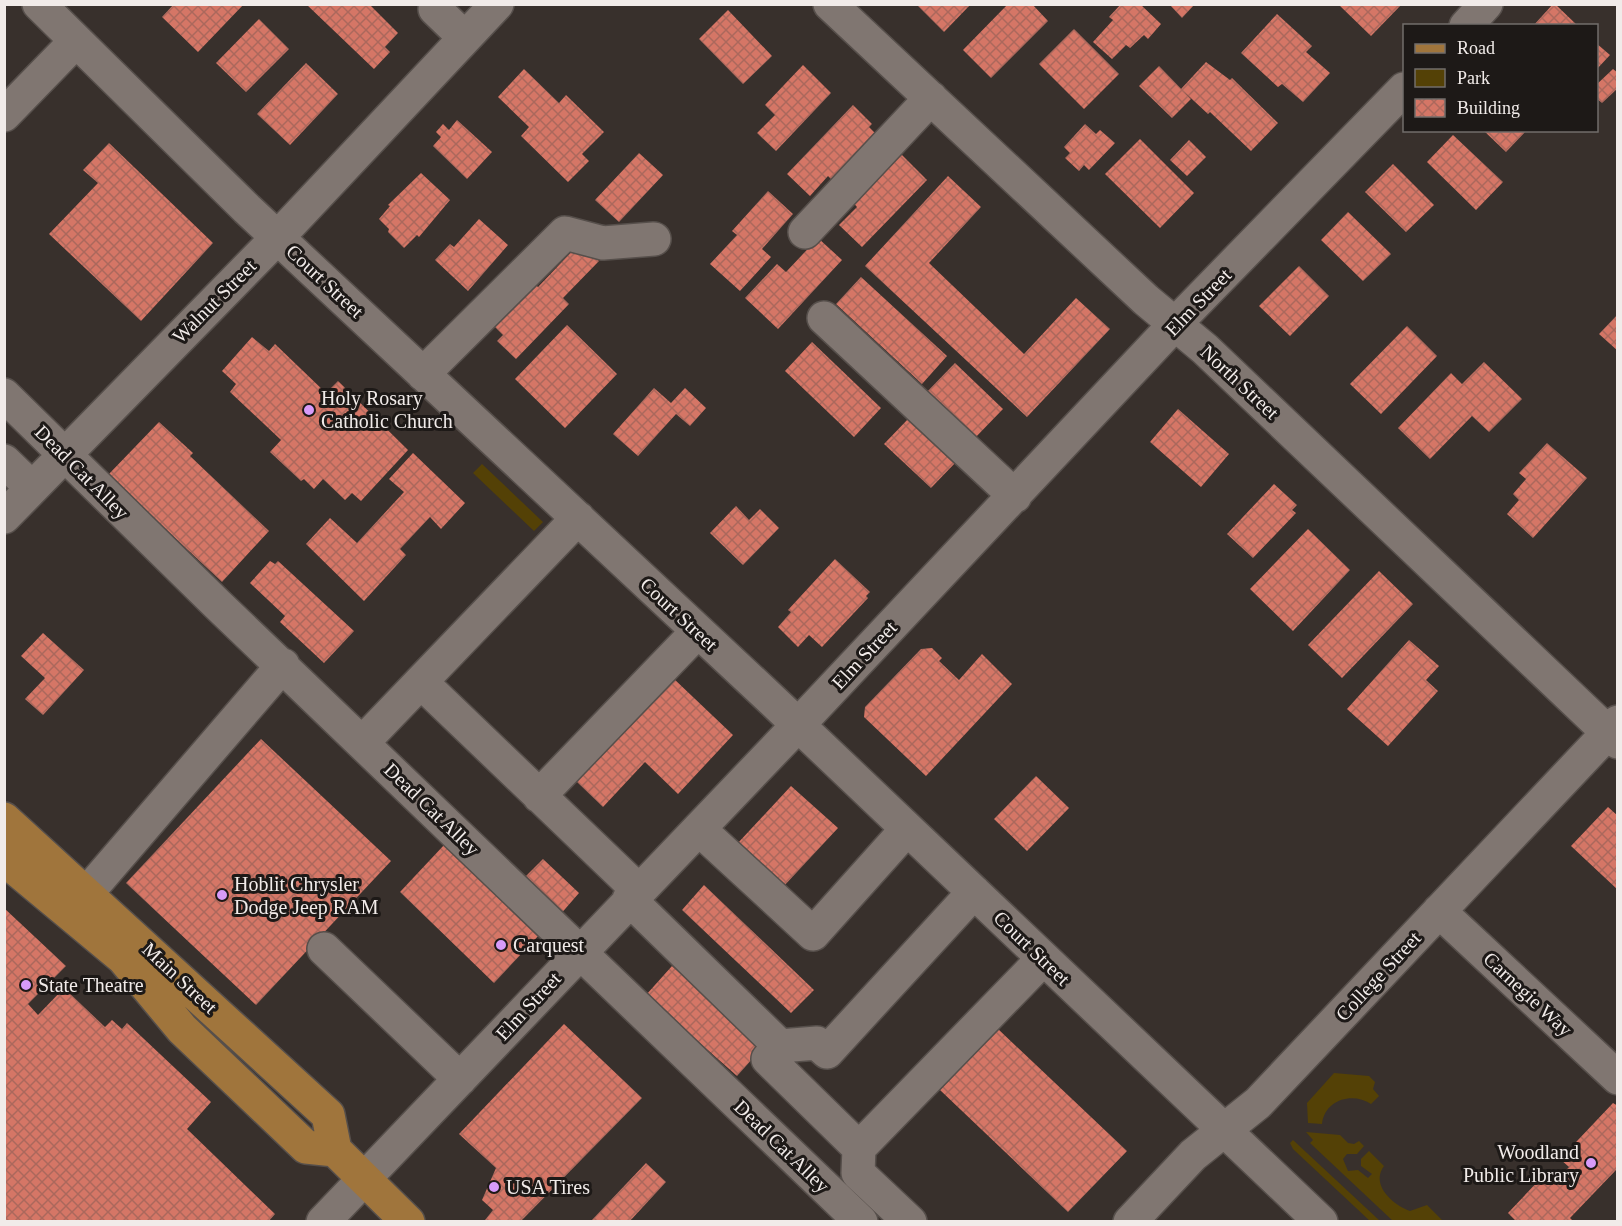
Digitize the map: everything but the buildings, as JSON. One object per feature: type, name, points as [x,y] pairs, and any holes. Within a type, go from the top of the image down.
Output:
[{"type":"main road","name":"Main Street","points":[[4,819],[87,892],[328,1115],[334,1150],[306,1147],[182,1029],[123,958],[4,859]]},
{"type":"main road","points":[[334,1150],[408,1221]]},
{"type":"street","name":"Court Street","points":[[39,4],[75,42],[278,237],[798,725],[1224,1130],[1306,1216]]},
{"type":"street","name":"Walnut Street","points":[[4,518],[278,237],[497,4]]},
{"type":"street","points":[[1468,24],[1486,4]]},
{"type":"street","name":"North Street","points":[[838,7],[931,98],[1175,324],[1205,349],[1614,732]]},
{"type":"street","points":[[435,9],[465,38]]},
{"type":"street","points":[[4,115],[75,42]]},
{"type":"street","name":"Elm Street","points":[[323,1221],[579,951],[798,725],[1175,324],[1403,90]]},
{"type":"street","points":[[805,232],[931,98]]},
{"type":"street","points":[[423,374],[565,232],[603,243],[654,239]]},
{"type":"street","points":[[824,318],[1014,496]]},
{"type":"street","name":"Dead Cat Alley","points":[[4,395],[861,1221]]},
{"type":"street","points":[[4,461],[32,488]]},
{"type":"street","points":[[363,742],[578,518]]},
{"type":"street","points":[[539,796],[698,631]]},
{"type":"street","points":[[87,892],[283,665]]},
{"type":"street","points":[[422,682],[539,796],[633,895],[859,1148]]},
{"type":"street","name":"College Street","points":[[1130,1221],[1193,1155],[1258,1103],[1439,911],[1614,732]]},
{"type":"street","points":[[699,829],[813,934],[907,829]]},
{"type":"street","points":[[774,1052],[817,1042],[827,1052],[974,892]]},
{"type":"street","name":"Carnegie Way","points":[[1439,911],[1617,1078]]},
{"type":"street","points":[[324,949],[460,1079]]},
{"type":"street","points":[[910,1221],[858,1173],[859,1148],[1043,959]]},
{"type":"green space","points":[[482,464],[543,522],[534,531],[473,473]]},
{"type":"green space","points":[[1334,1073],[1369,1076],[1375,1082],[1373,1089],[1379,1096],[1371,1104],[1364,1100],[1348,1098],[1341,1100],[1328,1109],[1322,1124],[1308,1123],[1307,1103]]},
{"type":"green space","points":[[1306,1132],[1340,1135],[1348,1143],[1354,1144],[1359,1141],[1364,1146],[1357,1154],[1347,1154],[1343,1159],[1348,1171],[1358,1170],[1368,1178],[1372,1174],[1361,1166],[1361,1159],[1369,1151],[1384,1166],[1380,1173],[1380,1180],[1385,1193],[1391,1199],[1410,1211],[1427,1205],[1442,1220],[1393,1221],[1310,1143],[1313,1140]]},
{"type":"green space","points":[[1293,1140],[1380,1221],[1370,1221],[1293,1149],[1290,1143]]},
{"type":"place","name":"Holy Rosary Catholic Church","points":[[309,410]]},
{"type":"place","name":"Hoblit Chrysler Dodge Jeep RAM","points":[[222,895]]},
{"type":"place","name":"Carquest","points":[[501,945]]},
{"type":"place","name":"State Theatre","points":[[26,985]]},
{"type":"place","name":"Woodland Public Library","points":[[1591,1163]]},
{"type":"place","name":"USA Tires","points":[[494,1187]]}]
